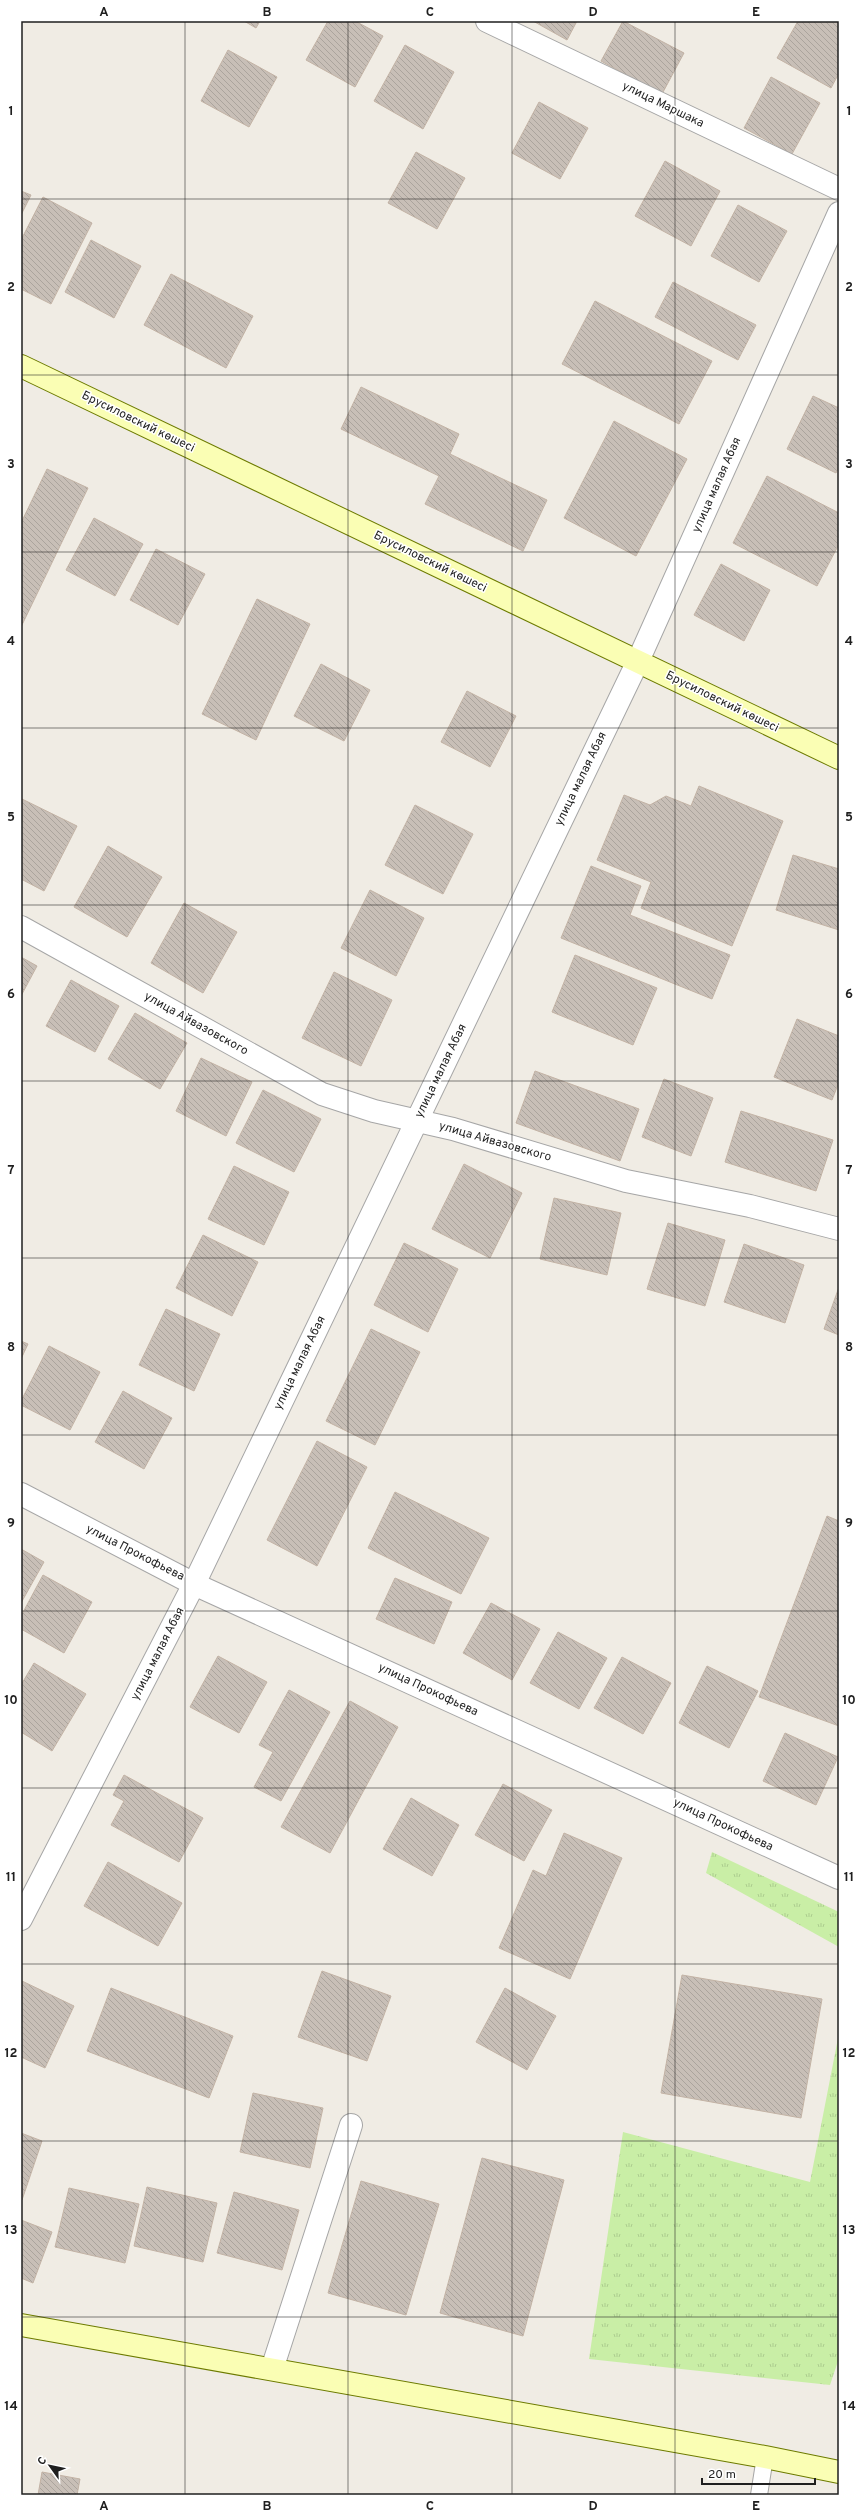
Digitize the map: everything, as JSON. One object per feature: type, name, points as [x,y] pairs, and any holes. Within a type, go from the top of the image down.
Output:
[{"type":"street","name":"улица Маршака","points":[[487,21],[839,189]]},
{"type":"street","name":"улица малая Абая","points":[[21,1919],[194,1584],[638,661],[839,213]]},
{"type":"street","name":"Брусиловский көшесі","points":[[21,366],[839,758]]},
{"type":"street","name":"улица Айвазовского","points":[[21,927],[322,1094],[374,1111],[417,1121],[626,1181],[750,1206],[839,1229]]},
{"type":"street","name":"улица Прокофьева","points":[[21,1494],[194,1584],[839,1878]]},
{"type":"street","points":[[272,2369],[351,2125]]},
{"type":"street","points":[[21,2325],[765,2456],[839,2472]]},
{"type":"lane","points":[[759,2495],[765,2456]]},
{"type":"green space","points":[[712,1852],[839,1912],[839,1947],[706,1873]]},
{"type":"green space","points":[[839,2033],[839,2358],[830,2385],[589,2359],[623,2132],[810,2182]]},
{"type":"building","points":[[244,21],[260,21],[256,28]]},
{"type":"building","points":[[328,21],[355,21],[383,36],[355,87],[306,60]]},
{"type":"building","points":[[533,21],[577,21],[567,40]]},
{"type":"building","points":[[623,21],[684,53],[662,94],[601,61]]},
{"type":"building","points":[[798,21],[839,22],[839,73],[831,88],[777,58]]},
{"type":"building","points":[[405,45],[454,72],[423,129],[374,101]]},
{"type":"building","points":[[228,50],[277,77],[249,127],[201,101]]},
{"type":"building","points":[[771,77],[820,103],[792,154],[744,128]]},
{"type":"building","points":[[539,102],[588,128],[560,179],[512,153]]},
{"type":"building","points":[[416,152],[465,178],[437,229],[388,203]]},
{"type":"building","points":[[665,161],[720,191],[691,246],[635,216]]},
{"type":"building","points":[[21,191],[31,195],[21,215]]},
{"type":"building","points":[[43,197],[92,223],[51,304],[21,289],[21,240]]},
{"type":"building","points":[[738,205],[787,231],[759,282],[711,256]]},
{"type":"building","points":[[91,240],[141,266],[114,318],[65,292]]},
{"type":"building","points":[[171,274],[253,316],[226,368],[144,325]]},
{"type":"building","points":[[673,282],[756,325],[738,360],[655,317]]},
{"type":"building","points":[[595,301],[712,361],[679,424],[562,364]]},
{"type":"building","points":[[361,387],[459,434],[450,454],[547,500],[523,551],[425,504],[439,476],[341,429]]},
{"type":"building","points":[[813,396],[839,408],[839,466],[836,473],[787,449]]},
{"type":"building","points":[[614,421],[687,459],[636,556],[564,518]]},
{"type":"building","points":[[47,469],[88,488],[21,627],[21,523]]},
{"type":"building","points":[[767,476],[839,513],[839,544],[817,586],[733,543]]},
{"type":"building","points":[[94,518],[143,544],[115,596],[66,570]]},
{"type":"building","points":[[156,549],[205,574],[178,625],[130,600]]},
{"type":"building","points":[[721,564],[770,590],[744,641],[694,615]]},
{"type":"building","points":[[257,599],[310,624],[256,740],[202,714]]},
{"type":"building","points":[[321,664],[370,690],[344,741],[294,716]]},
{"type":"building","points":[[467,691],[516,716],[490,767],[441,742]]},
{"type":"building","points":[[699,786],[783,821],[732,946],[641,908],[651,882],[597,860],[624,795],[650,805],[666,796],[691,806]]},
{"type":"building","points":[[22,799],[77,826],[44,891],[21,879]]},
{"type":"building","points":[[415,805],[473,834],[443,894],[385,865]]},
{"type":"building","points":[[108,846],[162,877],[127,937],[74,907]]},
{"type":"building","points":[[793,855],[839,869],[839,930],[776,910]]},
{"type":"building","points":[[591,866],[641,886],[630,915],[730,955],[712,999],[561,938]]},
{"type":"building","points":[[370,890],[424,918],[396,976],[341,948]]},
{"type":"building","points":[[184,903],[237,932],[203,993],[151,963]]},
{"type":"building","points":[[575,955],[657,988],[633,1045],[552,1012]]},
{"type":"building","points":[[21,957],[37,966],[21,996]]},
{"type":"building","points":[[334,972],[392,1000],[361,1066],[302,1038]]},
{"type":"building","points":[[71,980],[119,1006],[95,1052],[46,1026]]},
{"type":"building","points":[[135,1013],[187,1043],[160,1089],[108,1059]]},
{"type":"building","points":[[797,1019],[839,1036],[839,1082],[832,1100],[774,1077]]},
{"type":"building","points":[[201,1058],[252,1082],[226,1136],[176,1111]]},
{"type":"building","points":[[535,1071],[639,1109],[620,1161],[516,1123]]},
{"type":"building","points":[[664,1079],[713,1098],[691,1156],[642,1137]]},
{"type":"building","points":[[263,1090],[321,1119],[294,1172],[236,1143]]},
{"type":"building","points":[[741,1111],[833,1140],[816,1191],[725,1162]]},
{"type":"building","points":[[464,1164],[522,1193],[490,1258],[432,1229]]},
{"type":"building","points":[[234,1166],[289,1192],[264,1245],[208,1219]]},
{"type":"building","points":[[554,1198],[621,1213],[607,1275],[540,1259]]},
{"type":"building","points":[[668,1223],[725,1240],[705,1306],[647,1289]]},
{"type":"building","points":[[203,1235],[258,1262],[232,1316],[176,1288]]},
{"type":"building","points":[[404,1243],[458,1269],[428,1332],[374,1305]]},
{"type":"building","points":[[744,1244],[804,1265],[785,1323],[724,1302]]},
{"type":"building","points":[[839,1287],[839,1335],[824,1329]]},
{"type":"building","points":[[166,1309],[220,1334],[194,1391],[139,1365]]},
{"type":"building","points":[[371,1329],[420,1352],[375,1445],[326,1421]]},
{"type":"building","points":[[21,1341],[28,1344],[21,1359]]},
{"type":"building","points":[[49,1346],[100,1372],[70,1430],[21,1405],[21,1401]]},
{"type":"building","points":[[123,1391],[172,1418],[144,1469],[95,1442]]},
{"type":"building","points":[[317,1441],[367,1467],[317,1566],[267,1540]]},
{"type":"building","points":[[395,1492],[489,1538],[461,1594],[368,1548]]},
{"type":"building","points":[[827,1516],[839,1521],[839,1726],[759,1697]]},
{"type":"building","points":[[21,1549],[44,1562],[21,1603]]},
{"type":"building","points":[[43,1575],[92,1602],[64,1653],[21,1629],[21,1616]]},
{"type":"building","points":[[395,1578],[452,1602],[434,1644],[376,1619]]},
{"type":"building","points":[[491,1603],[540,1629],[512,1680],[463,1653]]},
{"type":"building","points":[[558,1632],[607,1658],[579,1709],[530,1683]]},
{"type":"building","points":[[218,1656],[267,1682],[239,1733],[190,1707]]},
{"type":"building","points":[[622,1657],[671,1683],[643,1734],[594,1708]]},
{"type":"building","points":[[34,1663],[86,1694],[52,1751],[21,1732],[21,1685]]},
{"type":"building","points":[[707,1666],[758,1691],[729,1748],[679,1723]]},
{"type":"building","points":[[289,1690],[330,1712],[281,1801],[254,1787],[273,1752],[259,1745]]},
{"type":"building","points":[[350,1701],[398,1727],[330,1853],[281,1827]]},
{"type":"building","points":[[785,1733],[838,1757],[816,1805],[763,1781]]},
{"type":"building","points":[[124,1775],[203,1818],[179,1862],[111,1825],[124,1801],[113,1795]]},
{"type":"building","points":[[503,1784],[552,1810],[524,1861],[475,1835]]},
{"type":"building","points":[[411,1798],[459,1825],[432,1876],[383,1849]]},
{"type":"building","points":[[564,1833],[622,1858],[570,1979],[499,1948],[533,1870],[546,1876]]},
{"type":"building","points":[[108,1862],[182,1903],[158,1946],[84,1906]]},
{"type":"building","points":[[322,1971],[391,1996],[367,2061],[298,2037]]},
{"type":"building","points":[[682,1975],[822,1999],[801,2118],[661,2093]]},
{"type":"building","points":[[22,1981],[74,2006],[45,2068],[21,2057]]},
{"type":"building","points":[[111,1988],[233,2036],[209,2098],[87,2051]]},
{"type":"building","points":[[505,1988],[556,2016],[527,2070],[476,2042]]},
{"type":"building","points":[[253,2093],[323,2108],[310,2168],[240,2152]]},
{"type":"building","points":[[21,2133],[42,2141],[22,2200],[21,2200]]},
{"type":"building","points":[[482,2158],[564,2180],[523,2336],[440,2313]]},
{"type":"building","points":[[361,2181],[439,2204],[406,2315],[328,2293]]},
{"type":"building","points":[[147,2187],[217,2203],[203,2262],[134,2246]]},
{"type":"building","points":[[69,2188],[139,2204],[125,2263],[55,2247]]},
{"type":"building","points":[[234,2192],[299,2210],[282,2270],[217,2253]]},
{"type":"building","points":[[21,2220],[52,2232],[33,2283],[21,2278]]},
{"type":"building","points":[[42,2472],[80,2479],[77,2495],[38,2495]]}]
